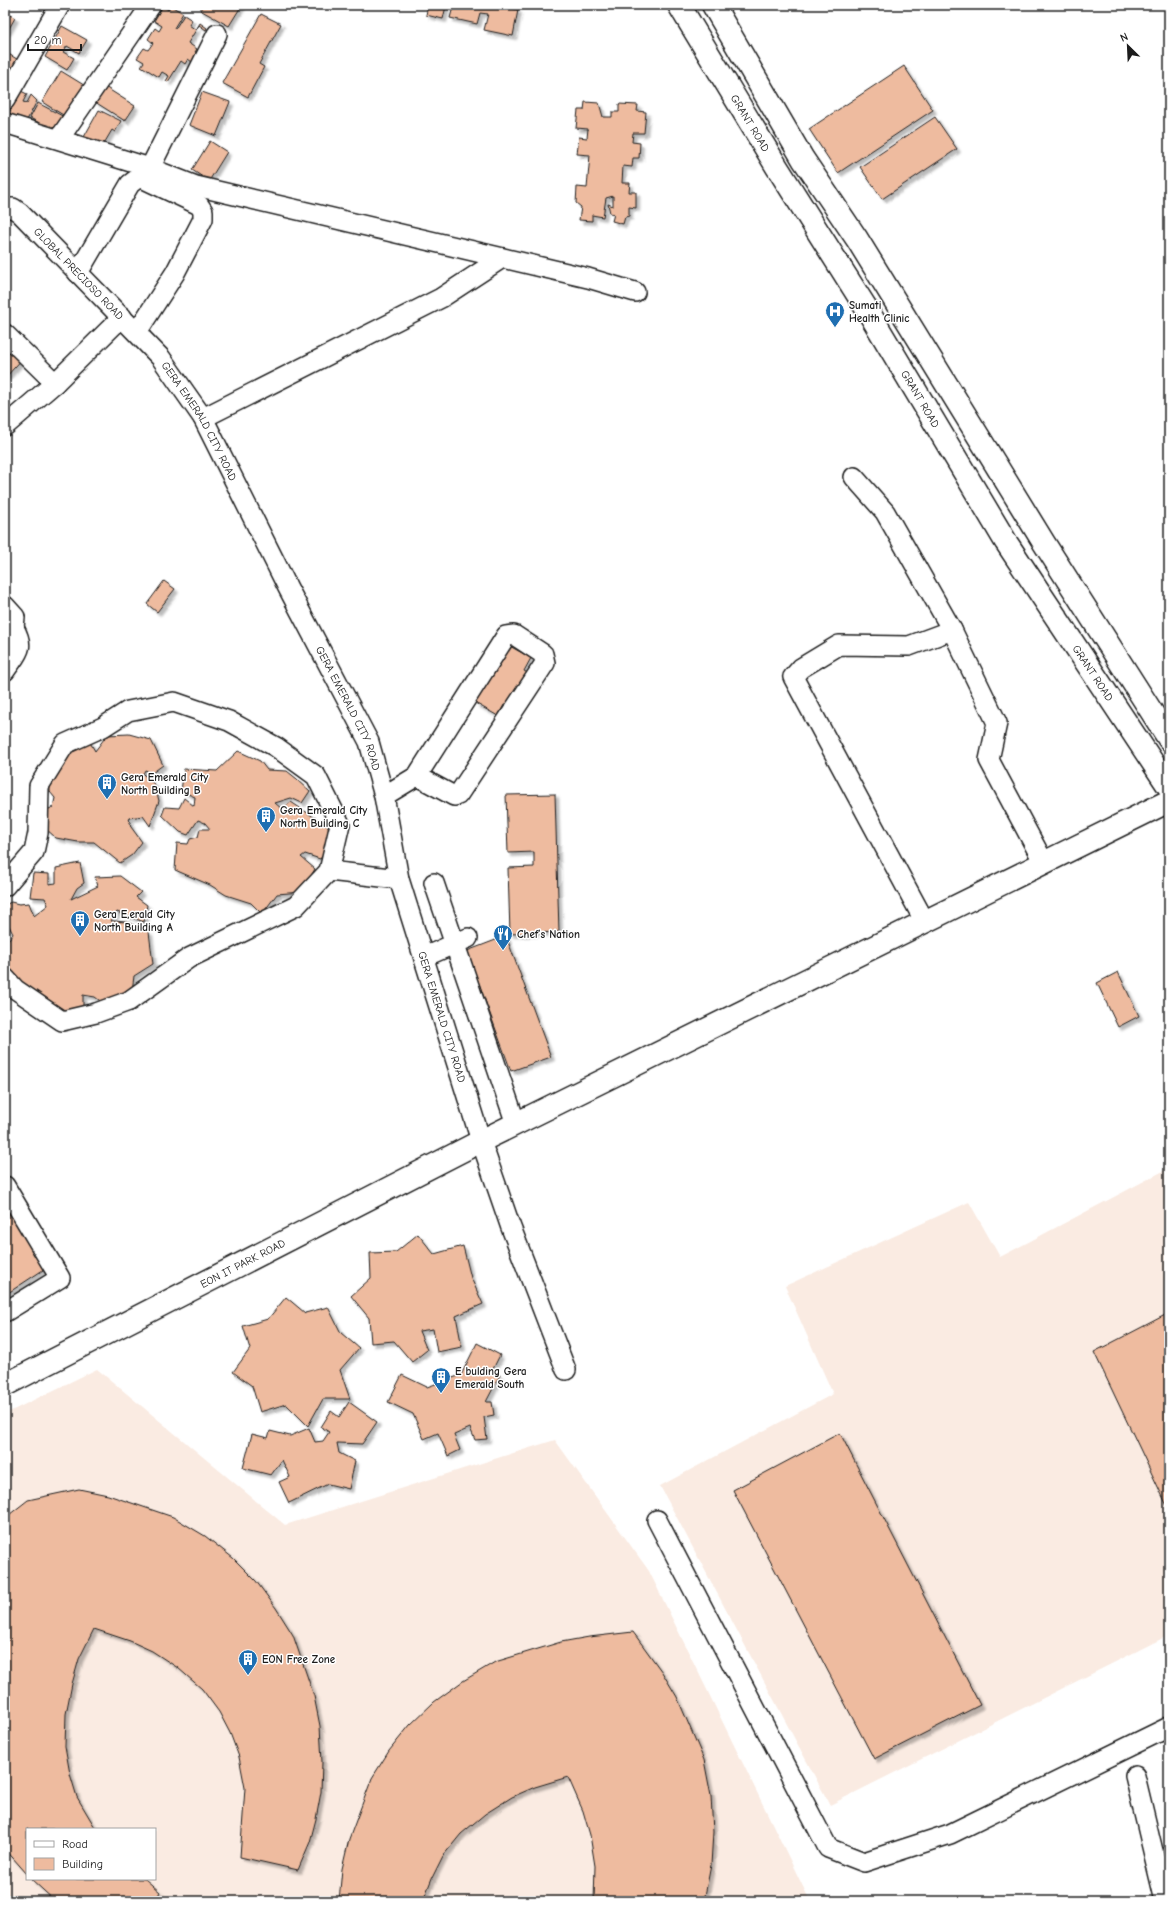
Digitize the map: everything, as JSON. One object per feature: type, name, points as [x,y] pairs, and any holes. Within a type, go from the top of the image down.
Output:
[{"type":"main road","name":"GRANT ROAD","points":[[679,5],[777,167],[868,311],[1006,542],[1169,787]]},
{"type":"main road","points":[[714,5],[804,159],[857,239],[1038,533],[1169,740]]},
{"type":"main road","name":"EON IT PARK ROAD","points":[[5,1385],[481,1141],[1169,801]]},
{"type":"street","points":[[5,100],[60,5]]},
{"type":"street","points":[[59,139],[151,5]]},
{"type":"street","points":[[150,168],[217,34]]},
{"type":"street","points":[[5,123],[59,139],[125,162],[150,168],[196,186],[588,278],[635,292]]},
{"type":"street","points":[[78,273],[130,184],[138,178],[144,179],[199,205],[203,211],[203,219],[175,273],[137,332]]},
{"type":"street","name":"GLOBAL PRECIOSO ROAD","points":[[5,426],[55,383],[122,317],[20,213],[13,208],[6,208]]},
{"type":"street","points":[[204,418],[441,298],[502,258]]},
{"type":"street","name":"GERA EMERALD CITY ROAD","points":[[122,317],[161,358],[204,418],[288,588],[368,742],[384,796],[400,878],[481,1141],[510,1225],[566,1370]]},
{"type":"street","points":[[5,334],[55,383]]},
{"type":"street","points":[[854,477],[885,512],[952,630],[997,723],[989,760],[1044,863]]},
{"type":"street","points":[[5,606],[15,617],[10,633],[21,642],[20,650],[5,671]]},
{"type":"street","points":[[925,922],[793,677],[801,668],[840,645],[909,646],[952,630]]},
{"type":"street","points":[[384,796],[417,776],[506,636],[514,635],[543,654],[545,663],[458,795],[454,796],[417,776]]},
{"type":"street","points":[[5,886],[34,852],[38,833],[39,786],[65,744],[102,727],[128,711],[174,702],[229,721],[276,747],[316,776],[340,824],[329,871],[296,906],[189,958],[129,1001],[96,1013],[62,1021],[15,989],[5,978]]},
{"type":"street","points":[[329,871],[400,878]]},
{"type":"street","points":[[434,883],[461,940],[516,1124]]},
{"type":"street","points":[[424,957],[461,940]]},
{"type":"street","points":[[5,1186],[60,1278],[5,1312]]},
{"type":"street","points":[[657,1520],[828,1848],[864,1862],[950,1834],[1169,1727]]},
{"type":"street","points":[[1135,1776],[1165,1901]]},
{"type":"shaded area","points":[[1169,1168],[1169,1635],[830,1805],[660,1486],[833,1394],[785,1286],[969,1202],[1000,1257]]},
{"type":"shaded area","name":"EON Free Zone","points":[[97,1369],[285,1525],[555,1440],[649,1571],[810,1901],[5,1901],[5,1414]]},
{"type":"building","points":[[203,5],[242,5],[229,26],[200,10]]},
{"type":"building","points":[[428,5],[502,5],[518,10],[513,36],[484,30],[488,14],[480,13],[477,24],[450,18],[453,7],[446,6],[443,19],[426,15]]},
{"type":"building","points":[[163,6],[168,10],[171,6],[183,13],[174,28],[175,29],[184,15],[192,20],[189,25],[196,30],[188,43],[197,49],[195,52],[198,53],[192,62],[188,59],[185,64],[181,61],[168,82],[166,81],[169,76],[162,72],[159,77],[141,66],[144,62],[137,58],[144,48],[148,50],[153,43],[148,39],[155,28],[159,31],[162,26],[154,21]]},
{"type":"building","points":[[5,12],[15,18],[7,32],[5,31]]},
{"type":"building","points":[[261,14],[281,24],[259,64],[264,67],[248,97],[222,83]]},
{"type":"building","points":[[200,23],[207,28],[206,30],[199,25]]},
{"type":"building","points":[[62,26],[87,40],[79,53],[67,46],[63,52],[74,58],[67,70],[45,57]]},
{"type":"building","points":[[5,52],[22,62],[5,90]]},
{"type":"building","points":[[904,66],[933,110],[838,173],[809,129]]},
{"type":"building","points":[[61,71],[87,87],[68,118],[42,102]]},
{"type":"building","points":[[105,87],[135,106],[125,121],[95,102]]},
{"type":"building","points":[[21,91],[27,94],[23,102],[27,103],[31,95],[37,101],[26,122],[9,113]]},
{"type":"building","points":[[202,92],[230,102],[216,136],[189,125]]},
{"type":"building","points":[[585,102],[599,103],[603,117],[612,117],[612,112],[619,112],[619,104],[638,105],[637,111],[646,112],[644,133],[633,133],[632,142],[640,143],[639,158],[633,158],[632,167],[623,166],[622,183],[630,183],[629,192],[636,192],[636,208],[629,207],[629,216],[625,217],[623,224],[612,221],[614,214],[610,213],[608,204],[613,206],[613,196],[606,198],[603,217],[592,215],[592,221],[579,220],[581,207],[576,203],[577,187],[587,188],[590,155],[577,154],[579,137],[587,138],[588,129],[576,128],[578,110],[584,110]]},
{"type":"building","points":[[38,103],[68,119],[60,134],[30,118]]},
{"type":"building","points":[[99,110],[121,121],[115,132],[112,130],[102,147],[84,137]]},
{"type":"building","points":[[935,117],[957,149],[882,199],[860,167]]},
{"type":"building","points":[[210,141],[227,152],[209,181],[192,170]]},
{"type":"building","points":[[5,337],[25,356],[5,378]]},
{"type":"building","points":[[164,581],[175,589],[157,612],[147,604]]},
{"type":"building","points":[[508,645],[531,658],[524,671],[531,675],[512,709],[504,705],[498,716],[475,703]]},
{"type":"building","name":"Gera Emerald City North Building B","points":[[129,734],[151,740],[163,765],[152,773],[145,770],[143,774],[155,785],[159,801],[150,826],[143,816],[129,818],[131,827],[142,842],[132,855],[120,863],[94,842],[78,842],[56,838],[44,827],[45,811],[53,807],[55,798],[50,792],[50,780],[70,747],[88,739],[95,751],[107,735]]},
{"type":"building","name":"Gera Emerald City North Building C","points":[[238,751],[260,761],[267,770],[287,771],[310,791],[302,803],[291,798],[275,803],[282,809],[291,802],[335,831],[329,847],[320,859],[305,854],[301,857],[315,869],[301,892],[277,894],[262,914],[251,903],[226,895],[210,885],[175,870],[177,843],[188,844],[190,839],[198,837],[200,829],[210,829],[205,823],[198,820],[188,835],[180,832],[162,815],[165,807],[179,808],[184,798],[194,806],[195,797],[181,791],[184,769],[217,771]]},
{"type":"building","points":[[555,794],[559,932],[510,934],[508,868],[534,867],[534,852],[508,853],[506,795]]},
{"type":"building","name":"Gera E,erald City North Building A","points":[[80,863],[84,883],[77,888],[71,899],[98,886],[95,877],[120,876],[141,892],[136,897],[147,905],[144,922],[117,912],[111,921],[127,922],[149,932],[153,964],[134,976],[131,999],[108,1007],[95,997],[83,995],[83,1007],[66,1011],[46,1005],[5,973],[5,958],[8,954],[5,954],[5,940],[8,940],[13,934],[9,926],[5,927],[5,905],[11,902],[19,904],[29,903],[34,916],[48,905],[45,898],[30,897],[33,873],[49,874],[49,884],[56,883],[56,868]]},
{"type":"building","points":[[506,936],[551,1057],[511,1071],[467,951]]},
{"type":"building","points":[[1118,972],[1139,1016],[1118,1027],[1097,983]]},
{"type":"building","points":[[5,1204],[46,1268],[5,1295]]},
{"type":"building","points":[[418,1234],[434,1254],[463,1246],[471,1278],[483,1304],[456,1316],[462,1347],[437,1352],[433,1329],[419,1331],[427,1350],[412,1362],[394,1341],[371,1343],[369,1318],[351,1296],[371,1278],[370,1253],[396,1252]]},
{"type":"building","points":[[286,1297],[305,1313],[328,1307],[341,1333],[359,1348],[340,1370],[350,1399],[323,1399],[308,1426],[286,1404],[260,1412],[252,1386],[233,1372],[250,1349],[243,1326],[268,1319]]},
{"type":"building","points":[[1169,1313],[1169,1510],[1094,1352]]},
{"type":"building","name":"E bulding Gera Emerald South","points":[[477,1343],[500,1355],[492,1371],[500,1375],[486,1402],[492,1402],[494,1415],[484,1417],[487,1439],[475,1440],[470,1428],[454,1435],[460,1450],[448,1456],[438,1433],[424,1439],[413,1414],[388,1402],[402,1375],[427,1387],[461,1375]]},
{"type":"building","points":[[349,1402],[377,1422],[362,1444],[337,1443],[339,1453],[355,1461],[349,1489],[328,1484],[289,1503],[279,1482],[290,1477],[282,1460],[271,1475],[243,1468],[252,1434],[268,1438],[270,1431],[290,1436],[309,1428],[315,1442],[323,1441],[329,1432],[321,1427],[331,1411],[339,1417]]},
{"type":"building","points":[[840,1433],[980,1705],[874,1759],[733,1490]]},
{"type":"building","name":"EON Free Zone","points":[[79,1489],[108,1495],[173,1517],[205,1536],[233,1558],[256,1581],[276,1608],[293,1635],[314,1696],[320,1726],[322,1762],[321,1792],[310,1842],[298,1870],[240,1857],[245,1788],[239,1757],[230,1733],[219,1712],[202,1689],[178,1668],[152,1651],[130,1641],[94,1629],[79,1659],[72,1684],[66,1714],[65,1746],[70,1774],[77,1797],[95,1828],[26,1828],[26,1873],[5,1849],[5,1518],[28,1500]]},
{"type":"building","points":[[633,1632],[662,1672],[677,1697],[704,1760],[711,1796],[713,1832],[711,1865],[704,1901],[594,1901],[595,1866],[590,1835],[583,1811],[568,1777],[535,1787],[512,1797],[485,1814],[461,1834],[443,1856],[423,1901],[339,1901],[342,1869],[349,1839],[372,1778],[389,1751],[410,1725],[434,1702],[463,1681],[495,1662],[561,1642]]},
{"type":"building","points":[[32,1880],[146,1880],[160,1892],[155,1901],[55,1901]]},
{"type":"place","name":"Sumati Health Clinic","points":[[835,328]]},
{"type":"place","name":"Gera Emerald City North Building B","points":[[107,800]]},
{"type":"place","name":"Gera Emerald City North Building C","points":[[266,833]]},
{"type":"place","name":"Gera E,erald City North Building A","points":[[80,937]]},
{"type":"place","name":"Chef’s Nation","points":[[503,951]]},
{"type":"place","name":"E bulding Gera Emerald South","points":[[441,1394]]},
{"type":"place","name":"EON Free Zone","points":[[248,1676]]}]
